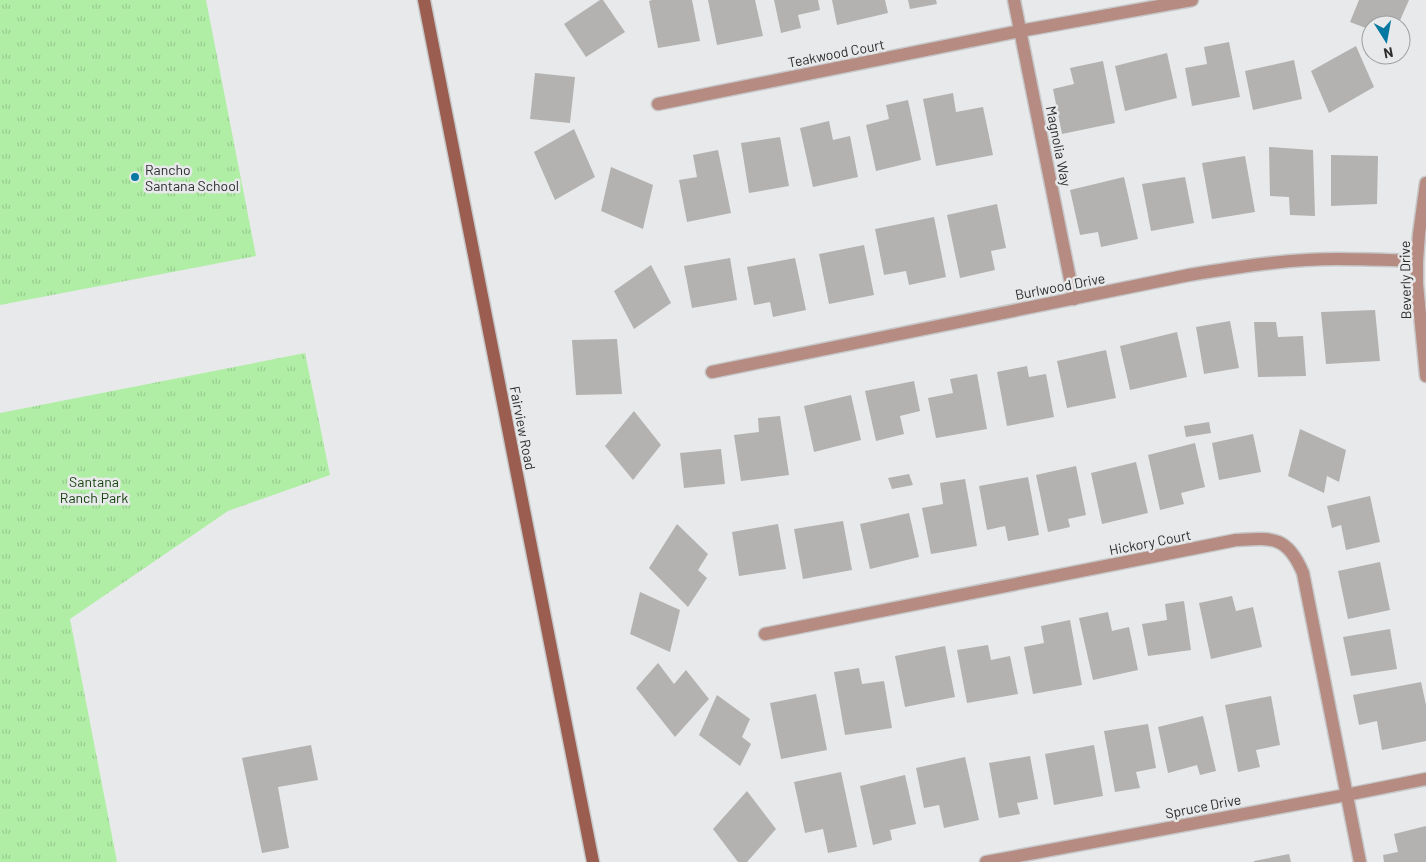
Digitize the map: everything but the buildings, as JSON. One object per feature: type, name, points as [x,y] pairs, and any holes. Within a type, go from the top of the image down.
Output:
[{"type":"main road","name":"Fairview Road","points":[[424,0],[593,862]]},
{"type":"street","name":"Magnolia Way","points":[[1014,0],[1074,299]]},
{"type":"street","name":"Teakwood Court","points":[[658,104],[1020,31],[1192,0]]},
{"type":"street","name":"Beverly Drive","points":[[1426,182],[1417,261],[1417,284],[1426,376]]},
{"type":"street","name":"Burlwood Drive","points":[[712,372],[1189,275],[1274,263],[1336,259],[1417,261]]},
{"type":"street","name":"Hickory Court","points":[[765,634],[1236,540],[1269,538],[1287,547],[1298,561],[1303,573],[1360,862]]},
{"type":"street","name":"Spruce Drive","points":[[986,862],[1426,779]]},
{"type":"green space","name":"Rancho Santana School","points":[[0,0],[206,0],[256,256],[0,305]]},
{"type":"green space","name":"Santana Ranch Park","points":[[305,353],[330,475],[228,511],[70,619],[117,862],[0,862],[0,413]]},
{"type":"place","name":"Rancho Santana School","points":[[135,177]]}]
